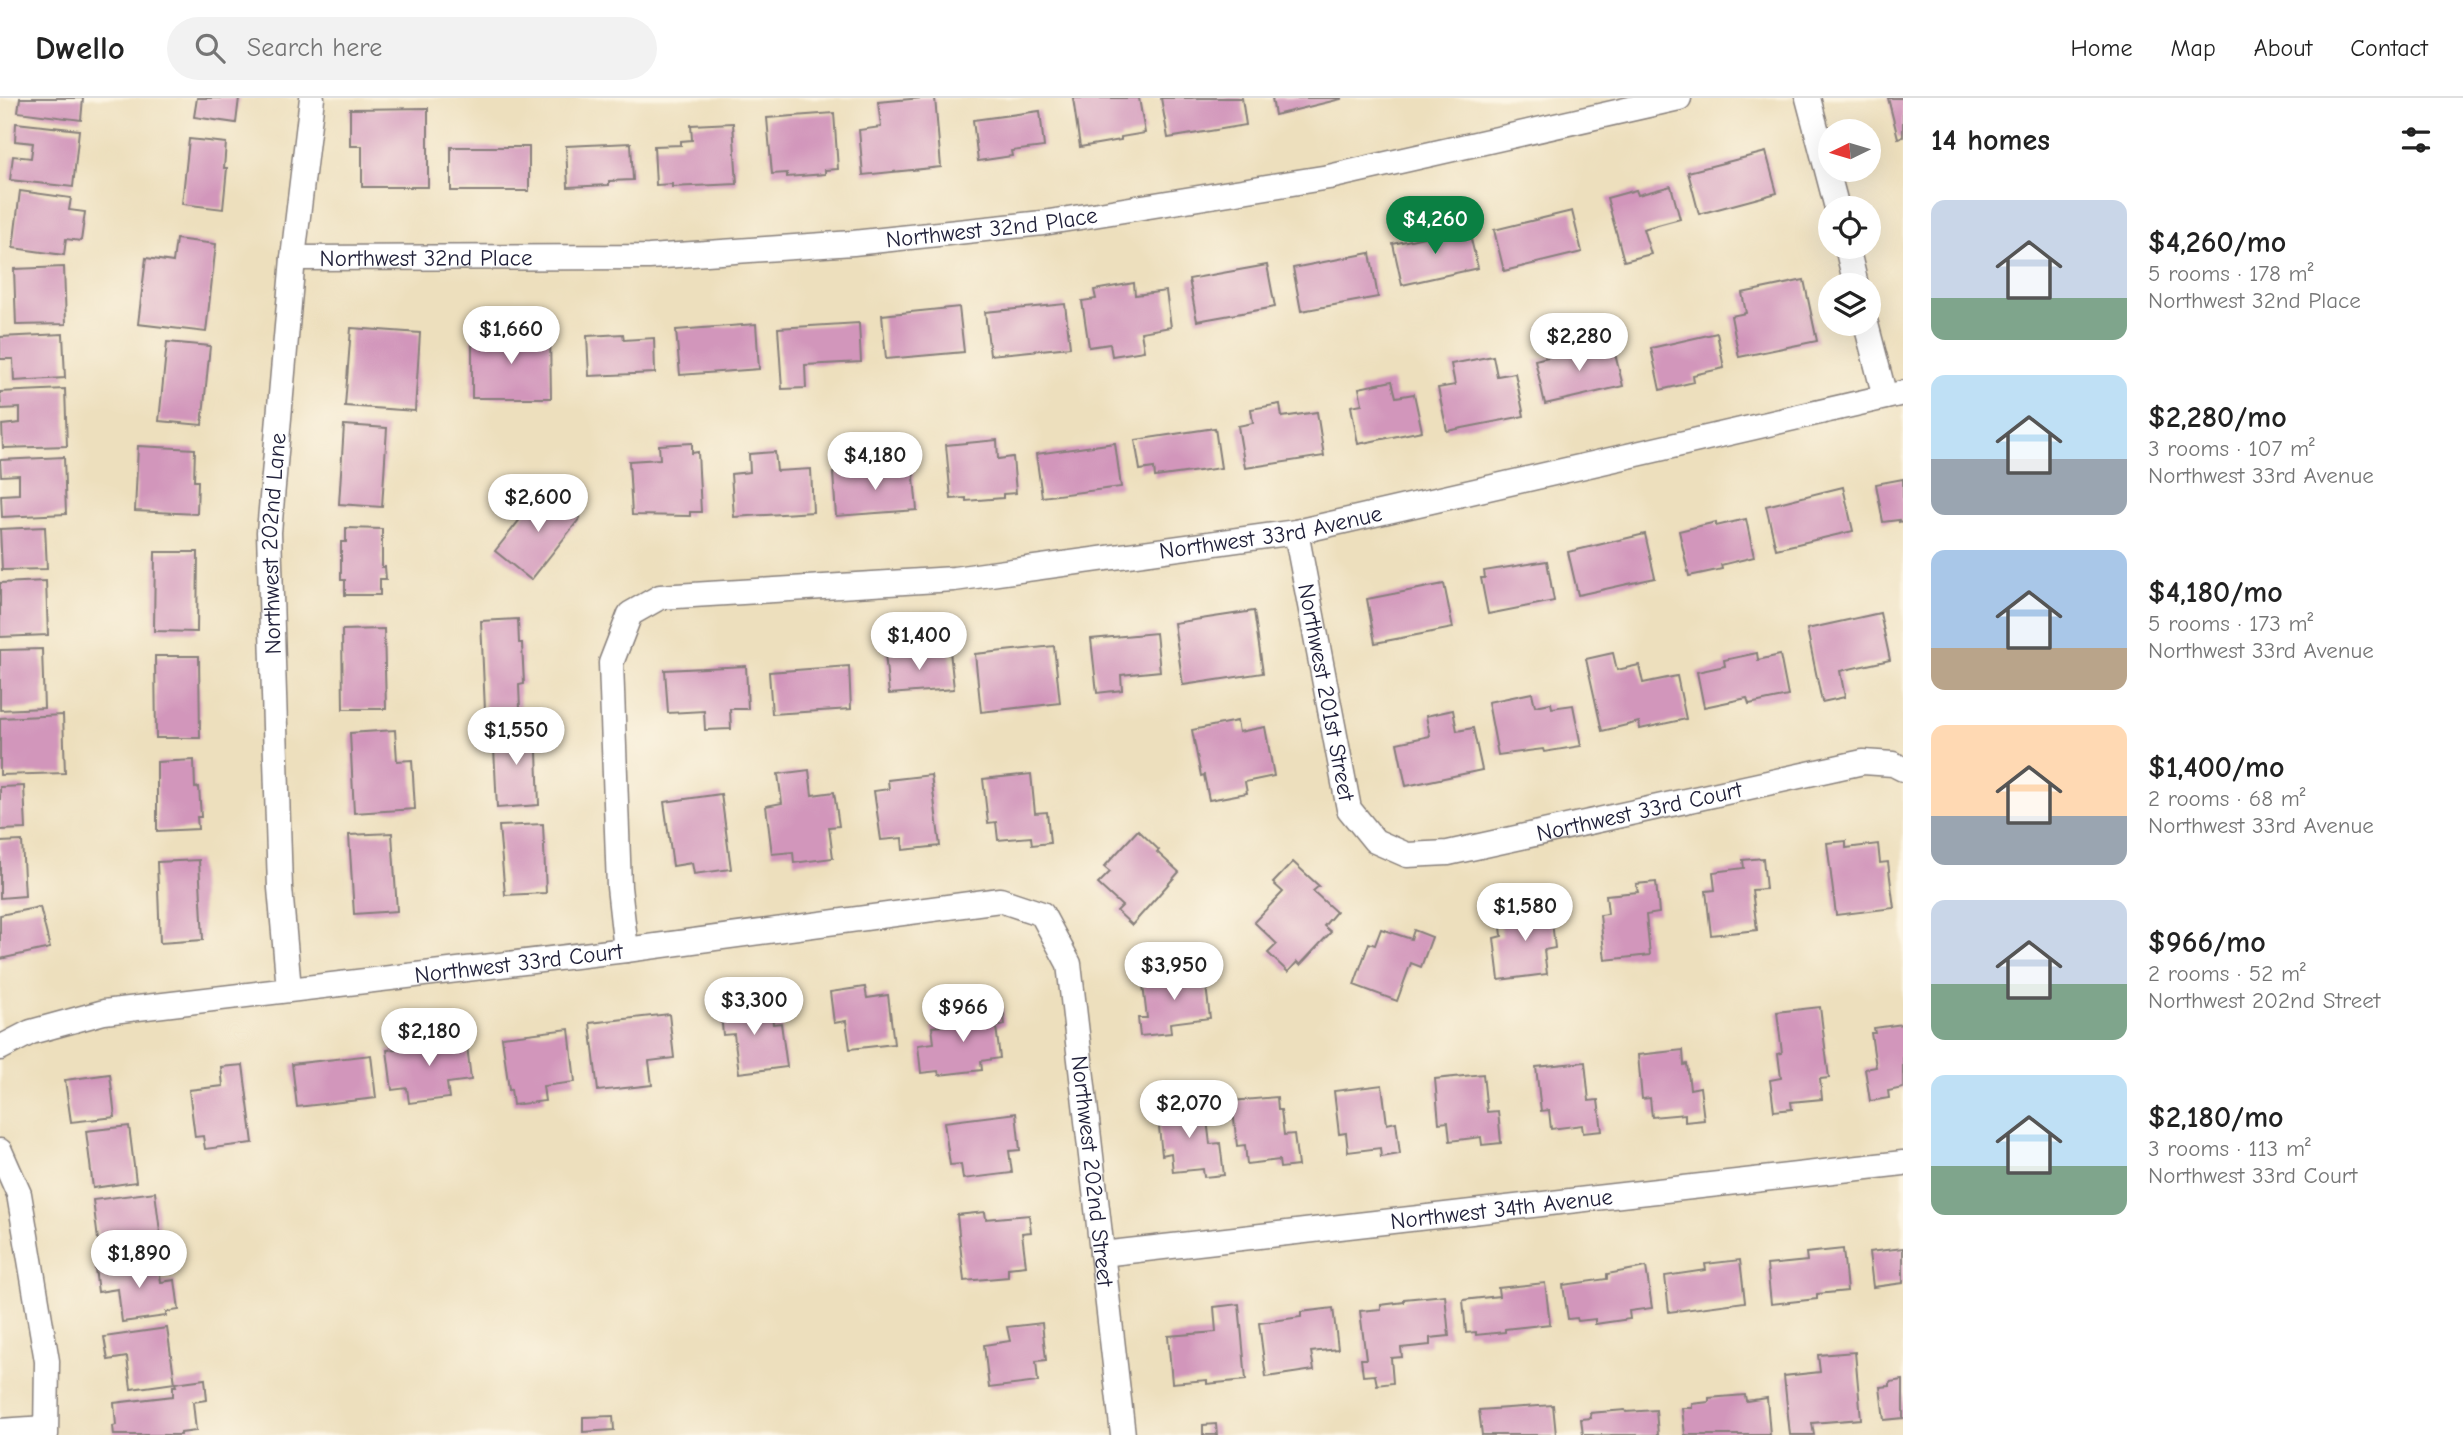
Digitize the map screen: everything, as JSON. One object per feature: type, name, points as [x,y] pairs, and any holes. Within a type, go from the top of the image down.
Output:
[{"type":"street","name":"Northwest 202nd Lane","points":[[289,989],[280,888],[269,532],[293,258],[312,98]]},
{"type":"street","name":"Northwest 32nd Place","points":[[293,258],[649,257],[853,243],[1044,223],[1329,177],[1679,98]]},
{"type":"street","points":[[1808,98],[1834,196]]},
{"type":"street","points":[[1871,336],[1894,395]]},
{"type":"street","name":"Northwest 33rd Avenue","points":[[626,950],[620,887],[611,663],[630,614],[660,597],[954,579],[1296,532],[1894,395]]},
{"type":"street","name":"Northwest 201st Street","points":[[1296,532],[1349,809],[1375,841]]},
{"type":"street","name":"Northwest 33rd Court","points":[[1375,841],[1407,855],[1448,853],[1863,762],[1893,764],[1903,769]]},
{"type":"street","name":"Northwest 33rd Court","points":[[0,1048],[31,1032],[104,1012],[626,950],[1000,900],[1042,914]]},
{"type":"street","name":"Northwest 202nd Street","points":[[1042,914],[1069,964],[1123,1435]]},
{"type":"street","points":[[0,1151],[19,1194],[47,1361],[46,1432],[0,1431]]},
{"type":"street","name":"Northwest 34th Avenue","points":[[1101,1254],[1903,1163]]},
{"type":"building","points":[[20,98],[83,98],[81,120],[18,112]]},
{"type":"building","points":[[197,98],[239,98],[236,123],[194,117]]},
{"type":"building","points":[[935,98],[941,167],[863,175],[859,130],[881,127],[878,102]]},
{"type":"building","points":[[1073,98],[1139,98],[1145,133],[1080,147]]},
{"type":"building","points":[[1161,98],[1242,98],[1246,125],[1168,138]]},
{"type":"building","points":[[1272,98],[1341,98],[1341,99],[1275,115]]},
{"type":"building","points":[[1888,98],[1903,98],[1903,137],[1898,138]]},
{"type":"building","points":[[428,108],[428,187],[362,187],[362,146],[350,146],[350,109]]},
{"type":"building","points":[[1040,111],[1044,147],[1011,151],[1012,156],[978,161],[973,120]]},
{"type":"building","points":[[834,113],[838,169],[825,170],[825,174],[787,177],[787,173],[772,174],[767,118]]},
{"type":"building","points":[[16,123],[79,130],[73,187],[10,180],[13,156],[31,158],[33,143],[15,141]]},
{"type":"building","points":[[733,123],[737,184],[672,187],[672,184],[656,185],[654,146],[681,145],[681,141],[692,140],[691,125]]},
{"type":"building","points":[[189,139],[226,143],[224,168],[227,168],[223,209],[182,204]]},
{"type":"building","points":[[631,143],[633,180],[609,181],[609,185],[568,187],[566,146]]},
{"type":"building","points":[[451,147],[529,147],[529,191],[451,191]]},
{"type":"building","points":[[1766,152],[1777,193],[1699,214],[1688,172]]},
{"type":"building","points":[[1671,186],[1680,219],[1643,229],[1651,254],[1624,261],[1607,198],[1636,190],[1638,195]]},
{"type":"building","points":[[20,191],[71,198],[69,210],[85,212],[81,241],[66,239],[64,255],[13,248]]},
{"type":"building","points":[[1572,211],[1582,252],[1504,271],[1494,230]]},
{"type":"building","points":[[1468,227],[1478,268],[1402,285],[1393,244]]},
{"type":"building","points":[[176,239],[216,244],[206,332],[138,324],[146,258],[173,262]]},
{"type":"building","points":[[1370,253],[1378,297],[1301,311],[1293,268]]},
{"type":"building","points":[[1267,265],[1275,307],[1197,321],[1189,279]]},
{"type":"building","points":[[64,267],[66,324],[16,325],[14,269]]},
{"type":"building","points":[[1804,280],[1817,341],[1739,357],[1731,316],[1746,313],[1742,293]]},
{"type":"building","points":[[1134,283],[1135,295],[1166,291],[1171,327],[1141,332],[1144,351],[1112,356],[1110,344],[1089,347],[1082,301],[1096,299],[1094,290]]},
{"type":"building","points":[[1065,304],[1070,347],[990,355],[985,312]]},
{"type":"building","points":[[959,307],[964,352],[886,359],[882,315]]},
{"type":"building","points":[[859,323],[861,362],[805,365],[806,388],[782,389],[778,328]]},
{"type":"building","points":[[756,324],[759,369],[680,375],[676,330]]},
{"type":"building","points":[[351,328],[420,333],[415,411],[345,406]]},
{"type":"building","points":[[550,333],[551,398],[472,398],[472,334]]},
{"type":"building","points":[[1717,333],[1724,368],[1693,375],[1694,382],[1660,390],[1651,348]]},
{"type":"building","points":[[63,334],[65,378],[14,381],[13,359],[0,359],[0,337]]},
{"type":"building","points":[[623,334],[624,340],[654,338],[655,373],[589,376],[587,336]]},
{"type":"building","points":[[167,342],[210,346],[202,425],[159,421]]},
{"type":"building","points":[[1612,342],[1623,386],[1545,404],[1535,360]]},
{"type":"building","points":[[1493,356],[1497,376],[1515,373],[1524,416],[1447,431],[1438,388],[1455,385],[1451,364]]},
{"type":"building","points":[[1392,381],[1396,397],[1414,394],[1422,431],[1358,444],[1351,406],[1362,404],[1359,388]]},
{"type":"building","points":[[65,389],[67,446],[3,448],[2,425],[20,423],[20,408],[1,409],[0,392]]},
{"type":"building","points":[[1280,404],[1282,417],[1317,412],[1324,456],[1245,468],[1238,426],[1253,423],[1251,409]]},
{"type":"building","points":[[344,425],[387,428],[382,507],[339,504]]},
{"type":"building","points":[[1215,428],[1221,468],[1155,477],[1154,468],[1140,470],[1135,440]]},
{"type":"building","points":[[997,440],[998,459],[1013,457],[1016,493],[1003,494],[1003,498],[966,501],[966,498],[951,499],[946,445]]},
{"type":"building","points":[[692,443],[692,453],[698,452],[701,512],[690,512],[690,516],[632,515],[629,461],[660,459],[659,445]]},
{"type":"building","points":[[1115,443],[1121,487],[1042,497],[1036,454]]},
{"type":"building","points":[[138,446],[195,449],[197,514],[135,511]]},
{"type":"building","points":[[775,452],[777,471],[811,469],[813,512],[734,517],[731,474],[750,472],[749,454]]},
{"type":"building","points":[[64,457],[66,514],[2,517],[1,495],[19,494],[19,475],[1,476],[0,460]]},
{"type":"building","points":[[913,467],[917,510],[836,516],[833,473]]},
{"type":"building","points":[[1903,479],[1903,521],[1883,522],[1876,484]]},
{"type":"building","points":[[1843,487],[1853,531],[1776,549],[1766,506]]},
{"type":"building","points":[[544,489],[580,518],[531,580],[495,551]]},
{"type":"building","points":[[1746,519],[1754,557],[1721,565],[1722,569],[1689,576],[1679,531],[1716,522],[1716,526]]},
{"type":"building","points":[[45,527],[47,569],[2,570],[0,529]]},
{"type":"building","points":[[346,528],[382,529],[382,567],[385,567],[386,579],[380,579],[380,595],[345,595],[345,580],[341,580],[341,542],[346,542]]},
{"type":"building","points":[[1645,534],[1655,578],[1578,595],[1568,552]]},
{"type":"building","points":[[155,552],[198,552],[197,632],[154,631]]},
{"type":"building","points":[[1547,561],[1554,601],[1488,614],[1481,578],[1485,578],[1484,571]]},
{"type":"building","points":[[46,581],[48,635],[0,637],[0,583]]},
{"type":"building","points":[[1444,584],[1453,628],[1375,643],[1367,599]]},
{"type":"building","points":[[1254,611],[1263,673],[1183,685],[1174,623]]},
{"type":"building","points":[[1880,613],[1890,660],[1840,671],[1845,697],[1822,702],[1807,629]]},
{"type":"building","points":[[518,619],[524,684],[519,685],[520,709],[485,710],[481,621]]},
{"type":"building","points":[[384,629],[386,709],[343,709],[342,630]]},
{"type":"building","points":[[1156,633],[1160,671],[1121,675],[1122,690],[1097,693],[1091,639]]},
{"type":"building","points":[[1054,646],[1060,703],[981,712],[975,654]]},
{"type":"building","points":[[42,649],[44,708],[0,710],[0,650]]},
{"type":"building","points":[[927,650],[927,653],[950,651],[954,689],[889,694],[885,653]]},
{"type":"building","points":[[1613,653],[1617,670],[1639,665],[1643,683],[1677,676],[1686,719],[1640,729],[1639,722],[1602,731],[1586,659]]},
{"type":"building","points":[[1757,653],[1758,660],[1780,655],[1788,696],[1749,704],[1747,698],[1704,707],[1697,672],[1725,666],[1724,660]]},
{"type":"building","points":[[155,656],[199,656],[200,738],[156,738]]},
{"type":"building","points":[[746,666],[748,709],[730,709],[731,729],[705,730],[704,711],[668,713],[665,670]]},
{"type":"building","points":[[849,666],[851,709],[772,714],[769,672]]},
{"type":"building","points":[[1532,693],[1535,706],[1551,703],[1552,708],[1573,705],[1581,746],[1498,755],[1488,702]]},
{"type":"building","points":[[1453,710],[1457,731],[1473,728],[1482,770],[1406,786],[1397,743],[1430,736],[1426,716]]},
{"type":"building","points":[[63,715],[65,773],[0,775],[0,718]]},
{"type":"building","points":[[1237,721],[1239,732],[1265,727],[1274,776],[1245,782],[1247,793],[1209,800],[1204,775],[1201,776],[1192,730]]},
{"type":"building","points":[[536,726],[539,805],[497,808],[493,728]]},
{"type":"building","points":[[395,730],[397,761],[412,760],[415,809],[354,813],[350,733]]},
{"type":"building","points":[[194,760],[195,788],[199,787],[201,817],[197,817],[198,829],[157,831],[157,762]]},
{"type":"building","points":[[809,770],[812,795],[834,792],[839,826],[829,827],[833,858],[794,863],[793,852],[772,854],[766,806],[782,803],[778,774]]},
{"type":"building","points":[[1031,774],[1035,813],[1047,812],[1050,843],[1032,845],[1031,837],[998,840],[996,822],[988,823],[983,779]]},
{"type":"building","points":[[931,775],[940,846],[903,850],[902,838],[881,840],[874,791],[889,789],[888,780]]},
{"type":"building","points":[[24,786],[26,829],[0,830],[0,787]]},
{"type":"building","points":[[721,794],[731,869],[694,874],[692,863],[673,866],[664,802]]},
{"type":"building","points":[[543,824],[546,893],[505,895],[499,826]]},
{"type":"building","points":[[1138,830],[1179,872],[1132,925],[1117,911],[1122,906],[1098,884],[1110,872],[1104,867]]},
{"type":"building","points":[[392,833],[397,911],[354,914],[349,835]]},
{"type":"building","points":[[22,841],[25,896],[0,898],[0,842]]},
{"type":"building","points":[[1846,841],[1846,848],[1878,844],[1880,863],[1888,862],[1894,908],[1836,915],[1827,843]]},
{"type":"building","points":[[1763,858],[1766,889],[1752,890],[1757,930],[1711,935],[1706,891],[1715,890],[1713,872],[1744,868],[1743,860]]},
{"type":"building","points":[[199,860],[203,940],[160,943],[157,862]]},
{"type":"building","points":[[1293,862],[1319,886],[1313,891],[1336,912],[1324,926],[1331,932],[1300,965],[1297,962],[1288,972],[1268,953],[1277,944],[1254,922],[1283,892],[1273,883]]},
{"type":"building","points":[[1656,882],[1659,913],[1646,915],[1650,955],[1605,960],[1600,915],[1608,914],[1606,895],[1638,892],[1636,884]]},
{"type":"building","points":[[1550,904],[1555,948],[1544,950],[1547,974],[1499,980],[1494,938],[1502,936],[1500,918],[1527,915],[1526,907]]},
{"type":"building","points":[[40,907],[50,948],[0,959],[0,915]]},
{"type":"building","points":[[1381,929],[1411,939],[1414,930],[1432,937],[1421,967],[1411,963],[1397,1001],[1354,985],[1369,943],[1375,945]]},
{"type":"building","points":[[1204,970],[1210,1018],[1170,1023],[1171,1033],[1140,1036],[1138,1018],[1147,1018],[1143,985],[1161,983],[1160,975]]},
{"type":"building","points":[[865,987],[867,998],[888,995],[894,1044],[850,1049],[846,1021],[834,1023],[830,992]]},
{"type":"building","points":[[738,1000],[738,1009],[771,1005],[773,1024],[781,1023],[787,1067],[739,1073],[734,1034],[723,1035],[720,1002]]},
{"type":"building","points":[[1003,1007],[1005,1025],[996,1027],[1000,1058],[981,1061],[982,1070],[939,1075],[938,1071],[921,1073],[918,1045],[934,1043],[932,1027],[972,1023],[971,1011]]},
{"type":"building","points":[[1820,1007],[1829,1078],[1820,1079],[1822,1099],[1791,1102],[1792,1109],[1774,1111],[1770,1080],[1781,1078],[1778,1054],[1782,1053],[1777,1012]]},
{"type":"building","points":[[669,1014],[674,1058],[649,1061],[652,1085],[598,1091],[590,1023]]},
{"type":"building","points":[[1903,1024],[1903,1088],[1888,1091],[1889,1098],[1870,1101],[1865,1069],[1876,1067],[1871,1033],[1875,1033],[1874,1028]]},
{"type":"building","points":[[569,1029],[575,1082],[543,1086],[545,1101],[513,1105],[502,1037]]},
{"type":"building","points":[[466,1037],[471,1080],[447,1083],[449,1098],[409,1103],[407,1088],[392,1090],[387,1050],[403,1048],[403,1045]]},
{"type":"building","points":[[1683,1050],[1690,1089],[1700,1087],[1704,1120],[1685,1122],[1685,1114],[1652,1117],[1650,1098],[1642,1099],[1638,1055]]},
{"type":"building","points":[[371,1055],[376,1098],[297,1107],[292,1064]]},
{"type":"building","points":[[1585,1062],[1589,1101],[1598,1100],[1602,1131],[1583,1133],[1582,1125],[1551,1129],[1549,1110],[1541,1111],[1536,1067]]},
{"type":"building","points":[[243,1065],[253,1143],[205,1149],[203,1136],[195,1137],[189,1090],[223,1086],[221,1067]]},
{"type":"building","points":[[110,1074],[115,1117],[71,1122],[65,1080]]},
{"type":"building","points":[[1483,1074],[1487,1112],[1498,1111],[1501,1143],[1482,1145],[1481,1137],[1450,1141],[1448,1122],[1439,1123],[1435,1079]]},
{"type":"building","points":[[1382,1085],[1387,1124],[1396,1122],[1400,1154],[1381,1157],[1380,1148],[1348,1152],[1346,1133],[1339,1134],[1334,1091]]},
{"type":"building","points":[[1277,1097],[1284,1135],[1294,1134],[1298,1166],[1280,1168],[1279,1160],[1247,1164],[1245,1145],[1237,1146],[1232,1101]]},
{"type":"building","points":[[1205,1104],[1210,1144],[1220,1143],[1224,1175],[1204,1177],[1203,1169],[1173,1172],[1171,1153],[1162,1155],[1157,1109]]},
{"type":"building","points":[[1016,1113],[1020,1150],[1009,1151],[1012,1173],[963,1179],[961,1164],[950,1165],[944,1122]]},
{"type":"building","points":[[129,1126],[136,1182],[93,1188],[86,1131]]},
{"type":"building","points":[[155,1192],[162,1248],[100,1256],[93,1200]]},
{"type":"building","points":[[985,1212],[986,1219],[1029,1215],[1031,1232],[1022,1233],[1026,1266],[1008,1268],[1008,1277],[964,1281],[957,1215]]},
{"type":"building","points":[[1903,1248],[1903,1283],[1873,1287],[1869,1252]]},
{"type":"building","points":[[1843,1249],[1847,1291],[1817,1294],[1817,1299],[1771,1304],[1767,1265],[1807,1261],[1806,1253]]},
{"type":"building","points":[[158,1260],[161,1282],[175,1280],[179,1310],[166,1312],[166,1316],[122,1322],[118,1289],[98,1292],[95,1268]]},
{"type":"building","points":[[1740,1260],[1745,1302],[1669,1312],[1665,1276],[1706,1270],[1705,1264]]},
{"type":"building","points":[[1646,1267],[1652,1308],[1629,1311],[1630,1319],[1595,1324],[1595,1319],[1568,1319],[1563,1285],[1607,1279],[1607,1274]]},
{"type":"building","points":[[1545,1283],[1550,1324],[1505,1329],[1505,1332],[1476,1335],[1476,1332],[1466,1333],[1463,1300],[1499,1296],[1498,1288]]},
{"type":"building","points":[[1445,1295],[1449,1336],[1430,1338],[1430,1345],[1401,1348],[1402,1357],[1391,1358],[1393,1383],[1377,1385],[1375,1375],[1363,1376],[1361,1359],[1366,1359],[1360,1311],[1381,1309],[1381,1305],[1404,1302],[1404,1299]]},
{"type":"building","points":[[1239,1304],[1246,1380],[1207,1384],[1207,1380],[1172,1383],[1168,1336],[1216,1332],[1214,1307]]},
{"type":"building","points":[[1333,1308],[1338,1349],[1311,1352],[1314,1370],[1266,1377],[1259,1323],[1301,1317],[1301,1312]]},
{"type":"building","points":[[1042,1323],[1046,1360],[1036,1361],[1038,1382],[989,1388],[984,1345],[1010,1341],[1007,1327]]},
{"type":"building","points":[[167,1328],[175,1383],[131,1389],[127,1357],[108,1360],[104,1337]]},
{"type":"building","points":[[1855,1352],[1861,1419],[1812,1423],[1814,1435],[1790,1435],[1784,1376],[1820,1372],[1818,1355]]},
{"type":"building","points":[[205,1379],[207,1400],[193,1402],[196,1431],[181,1435],[114,1435],[114,1403],[173,1396],[175,1383]]},
{"type":"building","points":[[1903,1380],[1903,1418],[1884,1420],[1880,1387]]},
{"type":"building","points":[[1745,1395],[1746,1401],[1767,1398],[1770,1435],[1685,1435],[1682,1408],[1692,1408],[1692,1404],[1709,1402],[1709,1398]]},
{"type":"building","points":[[1553,1405],[1556,1435],[1482,1435],[1479,1410]]},
{"type":"building","points":[[1656,1410],[1658,1435],[1583,1435],[1581,1419],[1591,1418],[1590,1413]]},
{"type":"building","points":[[613,1416],[614,1430],[583,1432],[583,1417]]},
{"type":"building","points":[[1216,1424],[1217,1435],[1203,1435],[1203,1425]]}]
